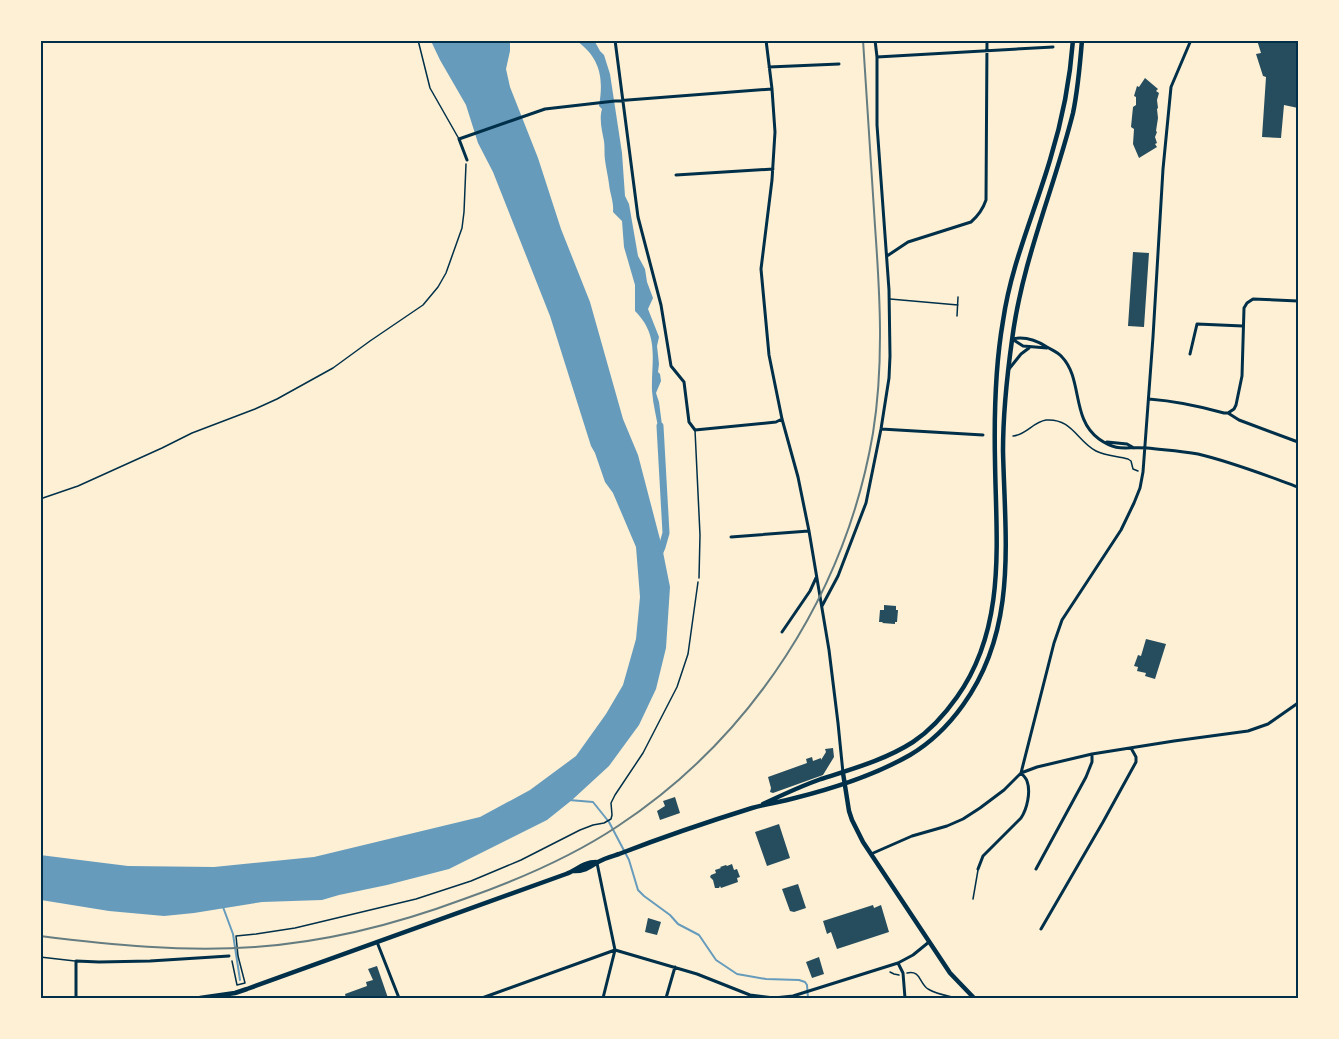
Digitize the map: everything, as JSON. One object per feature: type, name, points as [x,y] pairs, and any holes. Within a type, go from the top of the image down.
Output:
[{"type":"main road","points":[[200,999],[236,996],[573,871],[590,868],[597,862],[631,849],[755,807],[807,784],[864,765],[899,750],[935,724],[968,681],[979,657],[991,616],[997,545],[994,426],[999,347],[1015,265],[1057,135],[1070,76],[1073,40]]},
{"type":"main road","points":[[755,807],[845,784],[897,762],[932,741],[947,726],[967,699],[987,663],[996,635],[1004,588],[1006,545],[1004,411],[1012,339],[1033,244],[1072,114],[1082,40]]},
{"type":"main road","points":[[1002,328],[1012,339]]},
{"type":"main road","points":[[999,347],[1012,339]]},
{"type":"main road","points":[[843,772],[852,820],[871,855],[950,973],[974,999]]},
{"type":"street","points":[[615,40],[638,218],[661,305],[670,366],[684,382],[688,422],[695,429],[776,422],[782,419]]},
{"type":"street","points":[[766,40],[775,132],[761,268],[769,355],[782,419],[798,477],[817,576],[843,772]]},
{"type":"street","points":[[822,606],[838,576],[866,503],[890,377],[889,299],[877,125],[875,40]]},
{"type":"street","points":[[887,256],[908,242],[971,222],[979,216],[983,209],[986,200],[987,40]]},
{"type":"street","points":[[1021,773],[1062,620],[1130,515],[1140,488],[1149,399],[1163,169],[1171,87],[1191,40]]},
{"type":"street","points":[[877,57],[1053,47]]},
{"type":"street","points":[[769,67],[839,64]]},
{"type":"street","points":[[467,160],[459,139],[545,109],[622,100],[772,89]]},
{"type":"street","points":[[676,175],[773,169]]},
{"type":"street","points":[[1228,413],[1236,405],[1242,376],[1244,308],[1247,303],[1254,300],[1299,301]]},
{"type":"street","points":[[1190,354],[1197,324],[1243,326]]},
{"type":"street","points":[[1012,339],[1028,338],[1062,357],[1069,366],[1080,411],[1086,425],[1097,437],[1114,448],[1145,448],[1196,454],[1223,460],[1299,487]]},
{"type":"street","points":[[1012,339],[1023,346],[1049,348]]},
{"type":"street","points":[[1008,371],[1021,354],[1030,347]]},
{"type":"street","points":[[1149,399],[1199,406],[1228,413],[1239,420],[1299,442]]},
{"type":"street","points":[[881,429],[983,435]]},
{"type":"street","points":[[731,537],[809,531]]},
{"type":"street","points":[[782,632],[810,591],[817,576]]},
{"type":"street","points":[[871,855],[912,836],[963,819],[1004,790],[1021,773],[1036,766],[1092,754],[1248,731],[1268,724],[1299,703]]},
{"type":"street","points":[[1041,929],[1136,762],[1131,748]]},
{"type":"street","points":[[1036,869],[1086,777],[1092,754]]},
{"type":"street","points":[[978,869],[982,856],[1025,812],[1028,789],[1027,781],[1021,773]]},
{"type":"street","points":[[597,862],[615,950],[603,999]]},
{"type":"street","points":[[377,942],[399,999]]},
{"type":"street","points":[[482,999],[615,950],[697,974],[750,995],[784,998],[898,963],[929,942]]},
{"type":"street","points":[[76,999],[76,961],[150,961],[229,956]]},
{"type":"street","points":[[898,963],[903,973],[905,999]]},
{"type":"street","points":[[666,999],[675,967]]},
{"type":"lane","points":[[418,40],[430,88],[459,139]]},
{"type":"lane","points":[[957,316],[958,297]]},
{"type":"lane","points":[[889,299],[958,305]]},
{"type":"lane","points":[[695,429],[700,535],[699,579]]},
{"type":"lane","points":[[974,899],[978,869]]},
{"type":"lane","points":[[40,957],[76,961]]},
{"type":"path","points":[[40,499],[78,486],[192,433],[255,409],[333,368],[423,305],[442,280],[462,228],[467,160]]},
{"type":"path","points":[[1013,436],[1025,433],[1041,421],[1059,421],[1070,426],[1085,445],[1098,452],[1128,459],[1133,468],[1143,472]]},
{"type":"path","points":[[229,956],[237,985],[245,983],[238,957],[236,936],[295,928],[416,899],[471,881],[521,860],[580,830],[611,819],[610,808],[615,795],[643,753],[678,687],[688,654],[699,579]]},
{"type":"path","points":[[887,966],[894,974],[914,973],[927,989],[956,999]]},
{"type":"water","points":[[594,40],[604,55],[610,74],[622,153],[625,196],[629,204],[638,256],[645,269],[653,298],[648,309],[659,337],[658,372],[661,381],[656,393],[663,433],[661,434],[653,396],[651,339],[643,320],[635,311],[635,285],[624,247],[622,221],[613,212],[605,163],[601,125],[602,109],[599,106],[600,78],[591,54],[577,41]]},
{"type":"water","points":[[431,41],[510,41],[506,69],[510,87],[590,302],[623,419],[638,455],[662,547],[670,587],[666,648],[656,689],[639,725],[609,766],[572,800],[547,820],[449,869],[322,900],[262,902],[164,916],[109,911],[41,900],[40,855],[128,866],[214,867],[314,857],[480,817],[530,790],[576,756],[606,714],[623,685],[636,639],[640,597],[636,547],[613,493],[605,482],[591,446],[550,316],[493,172],[478,143],[466,105]]},
{"type":"building","points":[[1257,40],[1298,40],[1298,108],[1284,105],[1281,138],[1262,137],[1266,77],[1263,76],[1256,54],[1261,53]]},
{"type":"building","points":[[1145,78],[1158,89],[1156,91],[1159,93],[1155,137],[1157,147],[1139,158],[1133,144],[1134,129],[1131,127],[1133,107],[1136,105],[1134,96],[1137,86],[1139,87]]},
{"type":"building","points":[[1133,252],[1149,253],[1144,327],[1128,326]]},
{"type":"building","points":[[884,605],[896,606],[898,610],[895,624],[879,622],[880,610],[884,610]]},
{"type":"building","points":[[1146,639],[1166,644],[1155,679],[1145,676],[1146,673],[1137,671],[1138,667],[1134,666],[1138,655],[1141,656]]},
{"type":"building","points":[[833,748],[834,757],[823,775],[773,793],[770,792],[768,777],[807,763],[806,759],[812,757],[813,761],[821,758],[821,760],[826,752],[825,749]]},
{"type":"building","points":[[675,797],[680,813],[660,820],[657,811],[665,806],[663,801]]},
{"type":"building","points":[[779,824],[790,858],[767,866],[755,832]]},
{"type":"building","points":[[732,864],[740,877],[737,878],[738,882],[715,888],[711,875],[716,873],[715,870],[720,867]]},
{"type":"building","points":[[798,884],[806,908],[794,912],[790,911],[782,889]]},
{"type":"building","points":[[873,905],[874,908],[881,905],[889,932],[837,949],[831,932],[827,934],[823,921]]},
{"type":"building","points":[[648,918],[661,922],[657,935],[645,932]]},
{"type":"building","points":[[819,957],[824,974],[812,978],[806,962]]},
{"type":"building","points":[[377,966],[388,998],[346,998],[345,994],[367,986],[366,982],[373,980],[368,969]]},
{"type":"waterway","points":[[659,554],[666,533],[660,426]]},
{"type":"waterway","points":[[569,800],[593,802],[609,822],[629,860],[638,890],[678,924],[699,935],[716,960],[737,974],[805,982],[808,998]]},
{"type":"waterway","points":[[223,907],[233,934],[240,980]]},
{"type":"railway","points":[[40,936],[148,947],[201,949],[282,945],[387,924],[504,884],[600,838],[667,790],[711,749],[751,704],[786,656],[816,604],[841,549],[860,492],[873,433],[879,381],[879,304],[863,40]]}]
